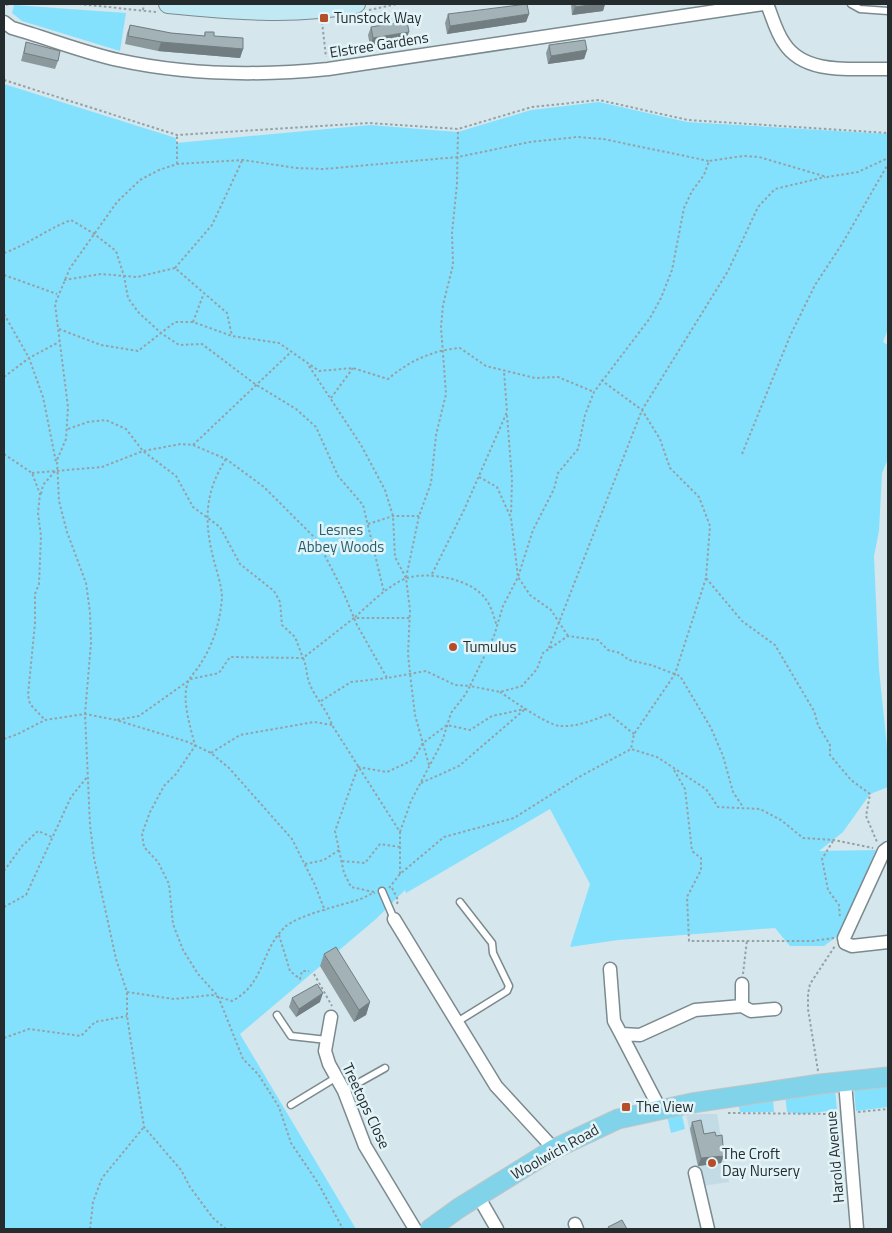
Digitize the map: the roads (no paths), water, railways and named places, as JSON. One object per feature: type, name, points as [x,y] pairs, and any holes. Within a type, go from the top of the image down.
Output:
[{"type":"main road","points":[[169,4],[266,11],[314,10],[356,4]]},
{"type":"main road","name":"Woolwich Road","points":[[430,1229],[478,1196],[554,1149],[618,1119],[660,1109],[820,1084],[888,1076]]},
{"type":"street","points":[[765,4],[783,43],[803,62],[821,67],[888,68]]},
{"type":"street","name":"Elstree Gardens","points":[[4,22],[12,28],[118,60],[194,71],[283,74],[328,69],[765,4]]},
{"type":"street","points":[[886,850],[844,938],[845,942],[852,946],[888,942]]},
{"type":"street","points":[[394,919],[496,1086],[554,1149]]},
{"type":"street","points":[[610,969],[614,1021],[660,1109]]},
{"type":"street","points":[[742,984],[742,1006]]},
{"type":"street","points":[[621,1034],[640,1035],[695,1010],[742,1006],[751,1011],[775,1009]]},
{"type":"street","name":"Treetops Close","points":[[331,1017],[326,1058],[344,1091],[365,1146],[415,1229]]},
{"type":"street","name":"Harold Avenue","points":[[845,1082],[857,1229]]},
{"type":"street","points":[[695,1173],[708,1229]]},
{"type":"street","points":[[478,1196],[497,1229]]},
{"type":"lane","points":[[851,4],[860,10],[888,11]]},
{"type":"lane","points":[[379,892],[394,919]]},
{"type":"lane","points":[[457,1022],[507,992],[509,986],[493,953],[492,943],[460,902]]},
{"type":"lane","points":[[277,1015],[291,1036],[327,1040]]},
{"type":"lane","points":[[344,1091],[385,1068]]},
{"type":"lane","points":[[291,1105],[337,1078]]},
{"type":"place","name":"Tunstock Way","points":[[324,18]]},
{"type":"place","name":"Tumulus","points":[[453,647]]},
{"type":"place","name":"The View","points":[[626,1107]]},
{"type":"place","name":"The Croft Day Nursery","points":[[712,1163]]},
{"type":"park label","name":"Lesnes Abbey Woods","points":[[341,538]]}]
